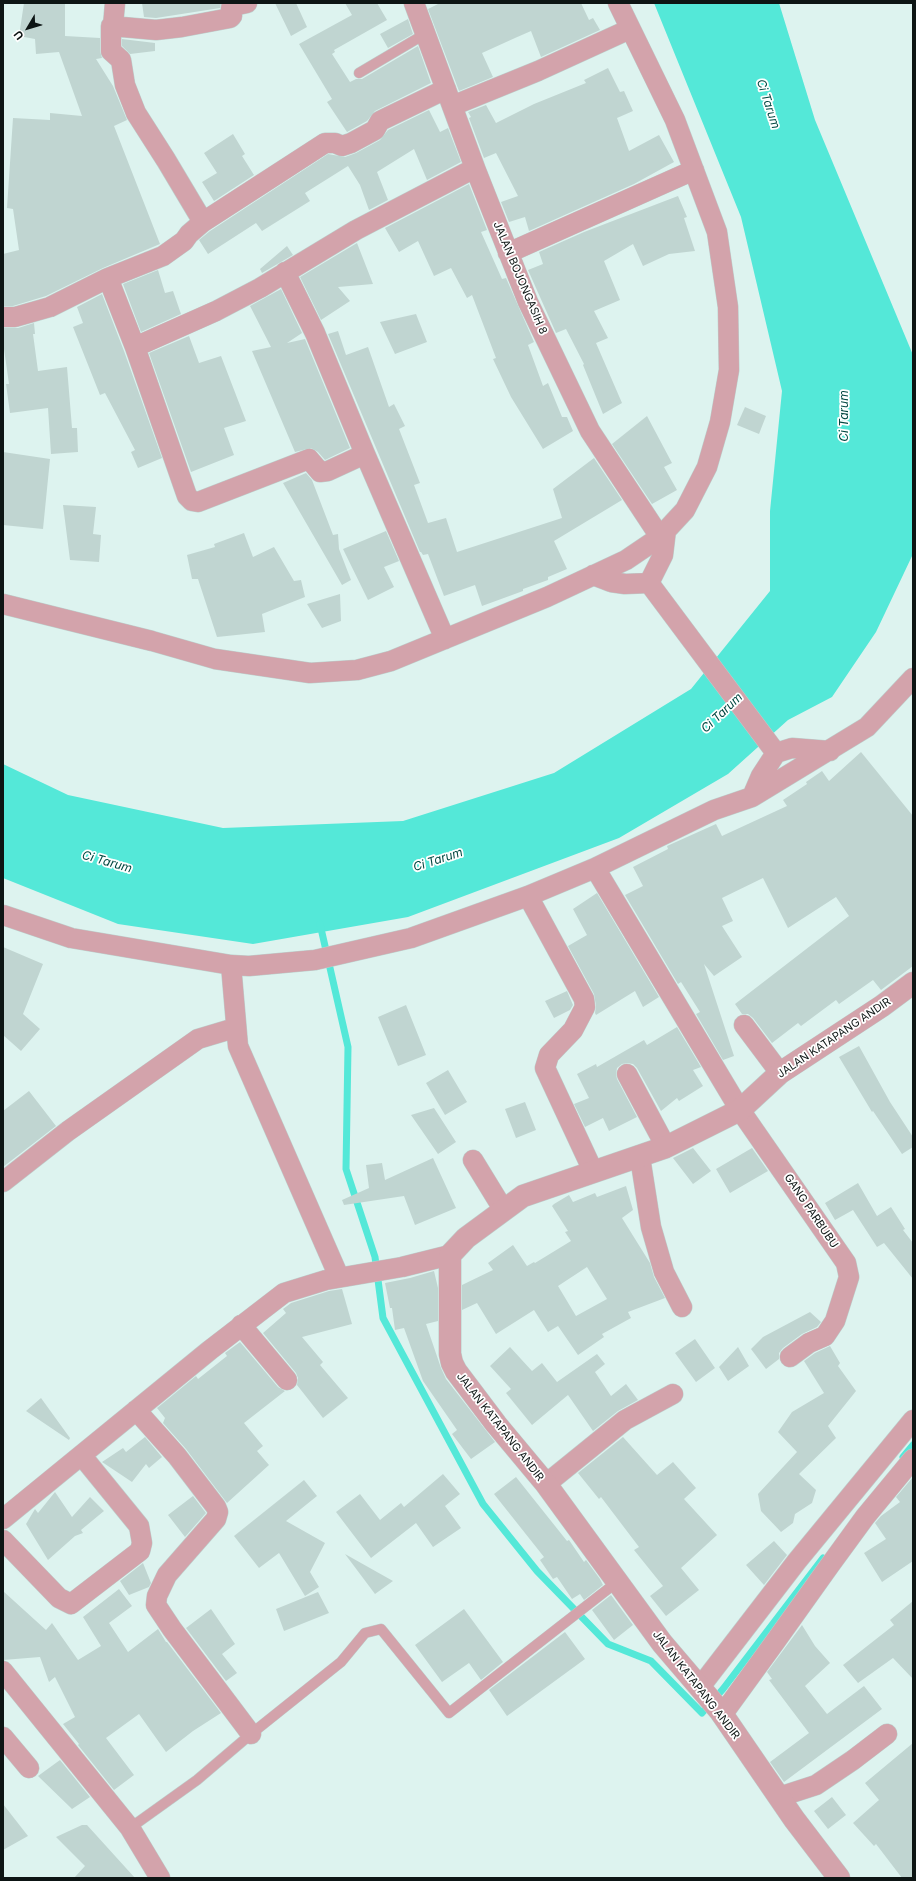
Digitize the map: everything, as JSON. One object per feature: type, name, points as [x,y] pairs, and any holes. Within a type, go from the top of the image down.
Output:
[{"type":"street","points":[[115,3],[113,26],[111,26],[111,51],[121,60],[125,85],[136,113],[203,222]]},
{"type":"street","points":[[113,26],[156,30],[182,27],[230,18],[232,16],[231,8],[233,6],[247,3]]},
{"type":"street","name":"JALAN BOJONGASIH 8","points":[[414,3],[474,168],[528,302],[590,431],[663,533]]},
{"type":"street","points":[[3,604],[152,641],[216,659],[310,672],[357,670],[391,661],[547,597],[626,560],[663,533],[685,510],[706,467],[720,422],[729,370],[728,307],[717,232],[675,120],[618,3]]},
{"type":"street","points":[[3,317],[16,317],[50,307],[108,278],[163,256],[184,241],[189,234],[203,222],[325,143],[336,143],[342,146],[352,143],[375,130],[380,121],[538,71],[630,29]]},
{"type":"street","points":[[135,347],[216,311],[356,230],[474,168]]},
{"type":"street","points":[[508,253],[694,170]]},
{"type":"street","points":[[285,272],[315,333],[365,454],[445,639]]},
{"type":"street","points":[[108,278],[135,347],[187,496],[192,501],[198,502],[309,459],[320,472],[328,471],[365,454]]},
{"type":"street","points":[[650,584],[663,555],[663,533]]},
{"type":"street","points":[[593,575],[611,582],[625,584],[650,584]]},
{"type":"street","points":[[650,584],[776,753]]},
{"type":"street","points":[[3,914],[71,938],[231,965],[249,966],[314,960],[411,938],[528,896],[595,868],[714,810],[752,797],[868,727],[913,678]]},
{"type":"street","points":[[752,797],[761,776],[776,753],[792,748],[830,751]]},
{"type":"street","name":"GANG PARBUBU","points":[[595,868],[740,1110],[846,1262],[849,1277],[835,1321],[825,1336],[809,1343],[790,1356]]},
{"type":"street","points":[[528,896],[584,999],[585,1007],[573,1030],[549,1055],[545,1068],[593,1171]]},
{"type":"street","points":[[231,965],[238,1046],[339,1277]]},
{"type":"street","name":"JALAN KATAPANG ANDIR","points":[[839,1878],[779,1797],[712,1702],[662,1643],[546,1484],[496,1424],[452,1363],[450,1354],[449,1314],[450,1255],[466,1238],[503,1209],[523,1196],[666,1146],[740,1110],[780,1073],[882,1006],[913,983]]},
{"type":"street","points":[[744,1025],[780,1073]]},
{"type":"street","points":[[3,1182],[68,1131],[198,1039],[228,1030],[236,1030]]},
{"type":"street","points":[[627,1074],[666,1146]]},
{"type":"street","points":[[640,1156],[651,1227],[664,1272],[682,1307]]},
{"type":"street","points":[[473,1160],[503,1209]]},
{"type":"street","points":[[3,1519],[241,1325],[284,1293],[302,1286],[339,1277],[402,1267],[450,1255]]},
{"type":"street","points":[[241,1325],[287,1380]]},
{"type":"street","points":[[546,1484],[625,1420],[673,1394]]},
{"type":"street","points":[[136,1410],[177,1456],[216,1506],[218,1512],[216,1520],[167,1575],[157,1596],[156,1605],[172,1629],[251,1734]]},
{"type":"street","points":[[712,1702],[797,1561],[913,1420]]},
{"type":"street","points":[[3,1540],[59,1598],[71,1604],[140,1552],[142,1543],[139,1526],[82,1456]]},
{"type":"street","points":[[712,1702],[776,1642],[865,1517],[912,1464]]},
{"type":"street","points":[[3,1671],[130,1828],[160,1878]]},
{"type":"street","points":[[779,1797],[816,1785],[853,1760],[887,1734]]},
{"type":"street","points":[[3,1737],[29,1768]]},
{"type":"lane","points":[[359,73],[425,34]]},
{"type":"lane","points":[[130,1828],[197,1780],[251,1734],[341,1662],[365,1633],[381,1629],[449,1713],[617,1582]]},
{"type":"water","name":"Ci Tarum","points":[[654,3],[779,3],[815,120],[913,355],[913,554],[876,632],[832,697],[788,720],[728,774],[619,838],[408,917],[253,944],[118,924],[3,878],[3,764],[68,795],[223,828],[403,821],[554,773],[691,689],[770,591],[770,511],[782,391],[741,217]]},
{"type":"building","points":[[24,3],[65,3],[65,36],[100,38],[100,51],[102,58],[96,59],[113,86],[127,120],[114,126],[160,244],[103,268],[46,296],[13,306],[3,306],[3,254],[19,250],[13,209],[7,208],[13,118],[50,120],[50,113],[82,116],[59,52],[36,54],[35,39],[19,36]]},
{"type":"building","points":[[142,3],[221,3],[220,8],[156,18],[144,17]]},
{"type":"building","points":[[275,3],[296,3],[307,27],[291,36]]},
{"type":"building","points":[[345,3],[377,3],[387,20],[334,50],[335,52],[332,54],[350,82],[356,79],[362,79],[418,46],[431,83],[375,111],[367,121],[347,132],[327,102],[332,99],[299,44],[352,15]]},
{"type":"building","points":[[440,3],[581,3],[589,20],[593,18],[600,30],[541,57],[531,31],[482,53],[493,77],[459,91],[428,9]]},
{"type":"building","points":[[408,19],[413,34],[388,48],[380,34]]},
{"type":"building","points":[[122,39],[155,43],[155,51],[130,54],[122,46]]},
{"type":"building","points":[[608,68],[620,92],[624,91],[633,111],[617,118],[629,151],[659,135],[674,162],[634,184],[529,231],[525,217],[509,222],[501,202],[518,196],[496,153],[484,158],[468,112],[486,105],[496,123],[534,104],[586,83],[584,80]]},
{"type":"building","points":[[429,110],[440,132],[448,128],[461,162],[427,180],[414,149],[377,172],[388,200],[369,210],[360,185],[348,166],[305,193],[310,201],[262,231],[256,223],[208,254],[199,240],[210,231],[328,154],[345,157],[356,153],[380,140],[388,130]]},
{"type":"building","points":[[233,134],[245,154],[242,156],[254,175],[214,201],[202,182],[217,173],[204,153]]},
{"type":"building","points":[[469,184],[487,230],[481,232],[502,279],[506,278],[534,342],[528,345],[543,386],[548,383],[562,417],[567,417],[573,431],[543,449],[511,397],[493,359],[496,358],[472,295],[467,298],[451,268],[434,276],[418,241],[399,252],[385,228]]},
{"type":"building","points":[[678,196],[687,217],[684,218],[695,251],[669,254],[643,266],[633,244],[604,261],[620,300],[594,311],[608,338],[596,343],[622,403],[603,414],[583,365],[584,364],[566,329],[556,333],[528,270],[543,264],[539,252],[584,232]]},
{"type":"building","points":[[357,243],[373,284],[338,287],[350,301],[321,320],[300,277]]},
{"type":"building","points":[[287,246],[293,255],[262,273],[260,269]]},
{"type":"building","points":[[158,270],[165,293],[173,291],[181,314],[141,332],[123,284]]},
{"type":"building","points":[[281,289],[302,333],[287,343],[305,339],[350,448],[325,460],[318,452],[311,448],[295,452],[252,351],[271,347],[250,306]]},
{"type":"building","points":[[102,294],[162,458],[138,468],[131,452],[135,450],[105,393],[100,395],[73,327],[83,323],[77,307]]},
{"type":"building","points":[[416,314],[427,342],[395,354],[380,322]]},
{"type":"building","points":[[34,323],[35,334],[33,334],[38,371],[67,367],[72,428],[77,428],[78,452],[51,454],[48,408],[10,413],[6,384],[9,384],[3,342],[3,328],[18,328]]},
{"type":"building","points":[[338,331],[346,355],[368,347],[389,407],[394,404],[405,426],[399,429],[420,483],[414,485],[428,523],[446,518],[457,552],[562,518],[553,489],[594,458],[622,500],[554,541],[567,569],[548,577],[548,580],[482,606],[475,585],[444,596],[428,554],[423,555],[420,552],[328,334]]},
{"type":"building","points":[[189,336],[199,363],[221,356],[246,421],[224,428],[234,455],[191,472],[149,353]]},
{"type":"building","points":[[745,407],[766,416],[759,434],[737,425]]},
{"type":"building","points":[[647,416],[672,463],[664,467],[677,490],[652,504],[612,444]]},
{"type":"building","points":[[3,452],[50,459],[43,529],[3,525]]},
{"type":"building","points":[[306,473],[312,480],[333,535],[338,534],[339,549],[351,580],[342,585],[283,483]]},
{"type":"building","points":[[63,505],[96,507],[93,534],[101,535],[99,562],[70,560]]},
{"type":"building","points":[[386,531],[399,561],[384,567],[394,587],[368,600],[343,549]]},
{"type":"building","points":[[244,533],[253,557],[274,547],[294,581],[301,580],[305,597],[262,614],[265,632],[217,637],[198,579],[192,579],[187,555],[215,547],[214,544]]},
{"type":"building","points":[[340,594],[341,621],[322,628],[307,604]]},
{"type":"building","points":[[861,752],[913,816],[913,966],[881,990],[873,980],[839,1004],[836,1000],[801,1026],[798,1023],[772,1043],[753,1018],[748,1014],[742,1014],[735,1004],[849,916],[836,897],[788,928],[763,878],[722,898],[733,921],[722,926],[742,957],[714,976],[704,964],[734,1056],[723,1060],[696,1014],[700,1012],[681,982],[678,984],[625,895],[643,886],[633,867],[668,849],[667,846],[716,824],[722,836],[787,806],[783,800],[807,784],[806,782],[822,771],[829,781]]},
{"type":"building","points":[[597,893],[659,997],[643,1007],[635,991],[596,1015],[595,1013],[596,1006],[594,994],[568,946],[587,935],[573,909]]},
{"type":"building","points":[[3,947],[43,964],[23,1014],[40,1029],[21,1051],[3,1035]]},
{"type":"building","points":[[567,991],[573,1005],[570,1010],[554,1018],[545,1001]]},
{"type":"building","points":[[406,1005],[426,1055],[398,1066],[378,1017]]},
{"type":"building","points":[[677,1027],[701,1067],[693,1070],[703,1086],[679,1101],[677,1098],[661,1111],[637,1068],[633,1064],[622,1064],[617,1068],[617,1079],[637,1117],[609,1131],[603,1118],[585,1127],[574,1104],[589,1098],[577,1074],[596,1064],[597,1067],[644,1040],[647,1045]]},
{"type":"building","points":[[859,1046],[890,1102],[913,1137],[913,1147],[902,1154],[873,1111],[872,1112],[839,1057]]},
{"type":"building","points":[[448,1070],[467,1102],[445,1115],[426,1083]]},
{"type":"building","points":[[29,1091],[56,1126],[3,1167],[3,1111]]},
{"type":"building","points":[[525,1102],[536,1130],[516,1138],[505,1109]]},
{"type":"building","points":[[434,1108],[456,1142],[438,1154],[411,1115]]},
{"type":"building","points":[[693,1148],[711,1171],[693,1184],[673,1158]]},
{"type":"building","points":[[752,1148],[768,1171],[730,1193],[716,1169]]},
{"type":"building","points":[[433,1158],[456,1208],[415,1225],[404,1196],[344,1205],[342,1200],[369,1188],[366,1165],[382,1163],[385,1180]]},
{"type":"building","points":[[858,1183],[877,1216],[891,1207],[905,1229],[903,1230],[913,1243],[913,1279],[884,1243],[877,1247],[853,1210],[835,1220],[825,1203]]},
{"type":"building","points":[[626,1186],[633,1210],[622,1218],[650,1263],[654,1277],[665,1298],[628,1312],[631,1318],[602,1334],[604,1337],[578,1355],[558,1326],[548,1332],[534,1310],[496,1334],[477,1303],[462,1310],[462,1285],[493,1270],[488,1263],[513,1245],[527,1266],[534,1262],[535,1263],[571,1241],[565,1232],[568,1231],[552,1206],[554,1204],[569,1195],[573,1202],[595,1193],[597,1197]],"holes":[[[587,1267],[607,1299],[576,1316],[558,1286]]]},
{"type":"building","points":[[434,1271],[438,1288],[438,1321],[426,1324],[441,1368],[446,1379],[495,1442],[471,1459],[452,1434],[457,1430],[423,1381],[404,1328],[395,1330],[392,1308],[390,1308],[385,1283]]},
{"type":"building","points":[[342,1289],[352,1324],[302,1337],[323,1362],[320,1365],[348,1398],[323,1418],[297,1385],[298,1378],[296,1373],[263,1333],[286,1313],[283,1309],[291,1303],[329,1291]]},
{"type":"building","points":[[810,1312],[821,1322],[817,1327],[802,1334],[783,1348],[779,1353],[779,1359],[766,1369],[751,1349],[763,1337]]},
{"type":"building","points":[[695,1339],[715,1368],[696,1382],[675,1353]]},
{"type":"building","points":[[240,1342],[278,1387],[285,1391],[244,1423],[263,1446],[257,1451],[269,1465],[227,1503],[186,1449],[163,1423],[165,1418],[157,1408],[196,1376],[198,1379],[227,1356],[225,1353]]},
{"type":"building","points":[[830,1346],[840,1363],[838,1366],[856,1391],[828,1426],[836,1438],[799,1474],[816,1490],[812,1503],[795,1514],[793,1523],[781,1532],[761,1511],[758,1494],[797,1452],[778,1432],[792,1412],[824,1393],[804,1361],[815,1353]]},
{"type":"building","points":[[510,1347],[532,1371],[542,1363],[557,1382],[597,1354],[605,1364],[595,1372],[611,1396],[626,1384],[638,1400],[618,1411],[593,1431],[568,1395],[532,1425],[506,1393],[511,1389],[490,1366]]},
{"type":"building","points":[[738,1347],[749,1366],[728,1381],[719,1367]]},
{"type":"building","points":[[41,1398],[70,1438],[69,1440],[26,1411]]},
{"type":"building","points":[[145,1437],[162,1457],[149,1468],[146,1464],[132,1482],[102,1462],[123,1448],[126,1452]]},
{"type":"building","points":[[623,1437],[657,1475],[673,1462],[696,1488],[684,1499],[717,1535],[681,1568],[699,1590],[666,1616],[650,1596],[663,1586],[634,1550],[639,1547],[601,1497],[599,1499],[578,1473]]},
{"type":"building","points":[[443,1474],[460,1494],[445,1506],[461,1528],[433,1547],[416,1523],[371,1558],[336,1512],[360,1494],[380,1520],[401,1503],[404,1507]]},
{"type":"building","points":[[516,1477],[567,1541],[569,1540],[584,1562],[586,1560],[600,1579],[603,1585],[584,1600],[580,1594],[572,1599],[557,1577],[553,1579],[540,1560],[544,1557],[494,1494]]},
{"type":"building","points":[[913,1477],[913,1561],[882,1582],[864,1553],[886,1539],[875,1523],[881,1516],[900,1502],[896,1497]]},
{"type":"building","points":[[304,1480],[317,1496],[286,1521],[325,1543],[310,1572],[319,1587],[305,1596],[279,1553],[259,1568],[234,1536]]},
{"type":"building","points":[[55,1492],[72,1517],[90,1497],[104,1511],[81,1530],[83,1533],[75,1536],[48,1560],[26,1524],[35,1509],[38,1513]]},
{"type":"building","points":[[193,1496],[206,1513],[185,1537],[168,1515]]},
{"type":"building","points":[[774,1541],[787,1555],[764,1585],[746,1565]]},
{"type":"building","points":[[345,1554],[393,1581],[375,1594]]},
{"type":"building","points":[[143,1563],[151,1583],[149,1587],[129,1595],[120,1581]]},
{"type":"building","points":[[119,1589],[132,1606],[109,1623],[128,1652],[158,1629],[166,1642],[221,1713],[193,1731],[166,1752],[139,1714],[106,1738],[134,1775],[114,1790],[63,1724],[75,1717],[55,1677],[49,1682],[40,1657],[3,1660],[3,1591],[46,1630],[52,1623],[78,1660],[101,1646],[83,1617]]},
{"type":"building","points":[[318,1592],[329,1613],[284,1631],[276,1609]]},
{"type":"building","points":[[611,1595],[633,1625],[614,1640],[592,1610]]},
{"type":"building","points":[[913,1601],[913,1679],[893,1658],[858,1683],[843,1665],[894,1625],[890,1620]]},
{"type":"building","points":[[211,1609],[235,1644],[222,1654],[237,1673],[226,1681],[186,1628]]},
{"type":"building","points":[[464,1609],[503,1662],[481,1680],[469,1663],[442,1682],[415,1645]]},
{"type":"building","points":[[802,1625],[815,1646],[830,1663],[805,1686],[827,1714],[864,1686],[882,1709],[784,1782],[770,1762],[809,1733],[769,1680],[772,1679],[767,1672]]},
{"type":"building","points":[[565,1632],[585,1659],[507,1716],[489,1690]]},
{"type":"building","points":[[913,1743],[913,1878],[902,1878],[876,1844],[874,1846],[853,1823],[879,1800],[865,1783]]},
{"type":"building","points":[[60,1760],[90,1797],[72,1809],[38,1776]]},
{"type":"building","points":[[832,1797],[846,1815],[828,1829],[814,1811]]},
{"type":"building","points":[[3,1804],[28,1836],[3,1850]]},
{"type":"building","points":[[82,1825],[87,1825],[135,1878],[74,1878],[85,1866],[56,1837]]},
{"type":"waterway","points":[[320,924],[348,1047],[346,1169],[375,1257],[383,1318],[483,1504],[537,1571],[608,1644],[651,1661],[702,1713],[723,1689],[823,1558]]},
{"type":"waterway","points":[[903,1457],[913,1445]]}]
